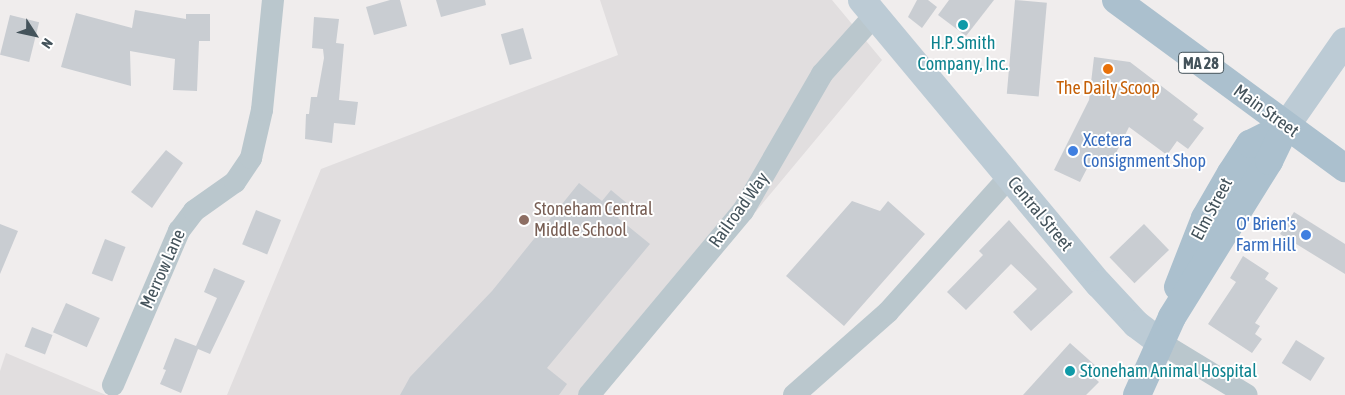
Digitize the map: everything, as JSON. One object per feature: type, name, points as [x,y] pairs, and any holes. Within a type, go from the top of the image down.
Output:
[{"type":"main road","name":"Main Street","points":[[1116,0],[1345,168]]},
{"type":"main road","name":"Elm Street","points":[[1137,395],[1172,318],[1269,161],[1286,126]]},
{"type":"street","name":"Merrow Lane","points":[[113,384],[179,230],[194,211],[235,182],[251,158],[262,110],[273,0]]},
{"type":"street","name":"Central Street","points":[[868,7],[1114,301],[1161,343],[1247,395]]},
{"type":"street","name":"Railroad Way","points":[[588,395],[743,211],[822,74],[868,7]]},
{"type":"street","name":"Elm Street","points":[[1286,126],[1345,41]]},
{"type":"street","points":[[794,395],[888,312],[1009,177]]},
{"type":"shaded area","name":"Stoneham Central Middle School","points":[[600,0],[832,0],[882,60],[603,395],[227,395],[321,169],[618,55]]},
{"type":"shaded area","points":[[6,353],[106,395],[0,395],[0,371]]},
{"type":"building","points":[[390,0],[400,0],[407,26],[374,35],[366,7]]},
{"type":"building","points":[[436,0],[485,0],[486,5],[441,17]]},
{"type":"building","points":[[917,0],[928,0],[937,7],[922,28],[908,17]]},
{"type":"building","name":"H.P. Smith Company, Inc.","points":[[949,0],[994,0],[966,36],[938,15]]},
{"type":"building","points":[[1015,0],[1047,3],[1039,96],[1007,94]]},
{"type":"building","points":[[135,10],[186,19],[186,14],[210,14],[210,41],[199,41],[197,91],[173,90],[175,59],[130,51],[131,86],[61,67],[76,13],[132,28]]},
{"type":"building","points":[[10,15],[39,22],[29,62],[0,55]]},
{"type":"building","points":[[314,17],[339,19],[336,43],[344,44],[339,100],[358,102],[355,125],[334,123],[332,143],[305,139],[306,114],[309,114],[311,97],[317,97],[324,58],[323,49],[312,48]]},
{"type":"building","points":[[523,28],[532,59],[510,65],[501,34]]},
{"type":"building","points":[[1094,57],[1130,62],[1198,114],[1193,120],[1204,128],[1188,149],[1177,141],[1167,155],[1129,127],[1110,165],[1093,157],[1080,182],[1054,170],[1089,100]]},
{"type":"building","points":[[166,150],[183,163],[152,208],[131,192]]},
{"type":"building","points":[[579,183],[602,201],[611,190],[629,205],[618,218],[650,244],[547,368],[567,384],[559,395],[400,395],[410,377],[492,291]]},
{"type":"building","points":[[852,201],[880,211],[888,201],[925,234],[844,326],[786,276]]},
{"type":"building","points":[[256,210],[281,220],[267,254],[242,244]]},
{"type":"building","points":[[1294,212],[1345,244],[1345,274],[1280,234]]},
{"type":"building","points":[[1009,220],[1073,292],[1031,331],[1013,312],[1037,289],[1011,264],[966,310],[947,292],[983,255],[979,251]]},
{"type":"building","points":[[0,224],[18,231],[0,274]]},
{"type":"building","points":[[1144,224],[1169,250],[1134,283],[1109,257]]},
{"type":"building","points":[[105,239],[126,247],[112,281],[92,274]]},
{"type":"building","points":[[1243,256],[1269,273],[1265,279],[1278,288],[1255,323],[1260,326],[1255,334],[1262,339],[1252,353],[1208,324],[1236,282],[1230,278]]},
{"type":"building","points":[[214,268],[245,281],[210,354],[198,349],[181,393],[160,384],[166,370],[163,369],[175,338],[196,346],[217,298],[204,292]]},
{"type":"building","points":[[66,303],[100,318],[87,347],[53,332]]},
{"type":"building","points":[[32,327],[53,335],[45,354],[24,347]]},
{"type":"building","points":[[1296,340],[1325,358],[1311,381],[1282,363]]},
{"type":"building","name":"Stoneham Animal Hospital","points":[[1070,343],[1097,367],[1091,375],[1099,382],[1086,395],[1023,395]]},
{"type":"place","name":"H.P. Smith Company, Inc.","points":[[963,25]]},
{"type":"place","name":"The Daily Scoop","points":[[1108,69]]},
{"type":"place","name":"Xcetera Consignment Shop","points":[[1073,151]]},
{"type":"place","name":"Stoneham Central Middle School","points":[[524,220]]},
{"type":"place","name":"O' Brien's Farm Hill","points":[[1306,235]]},
{"type":"place","name":"Stoneham Animal Hospital","points":[[1070,371]]}]
